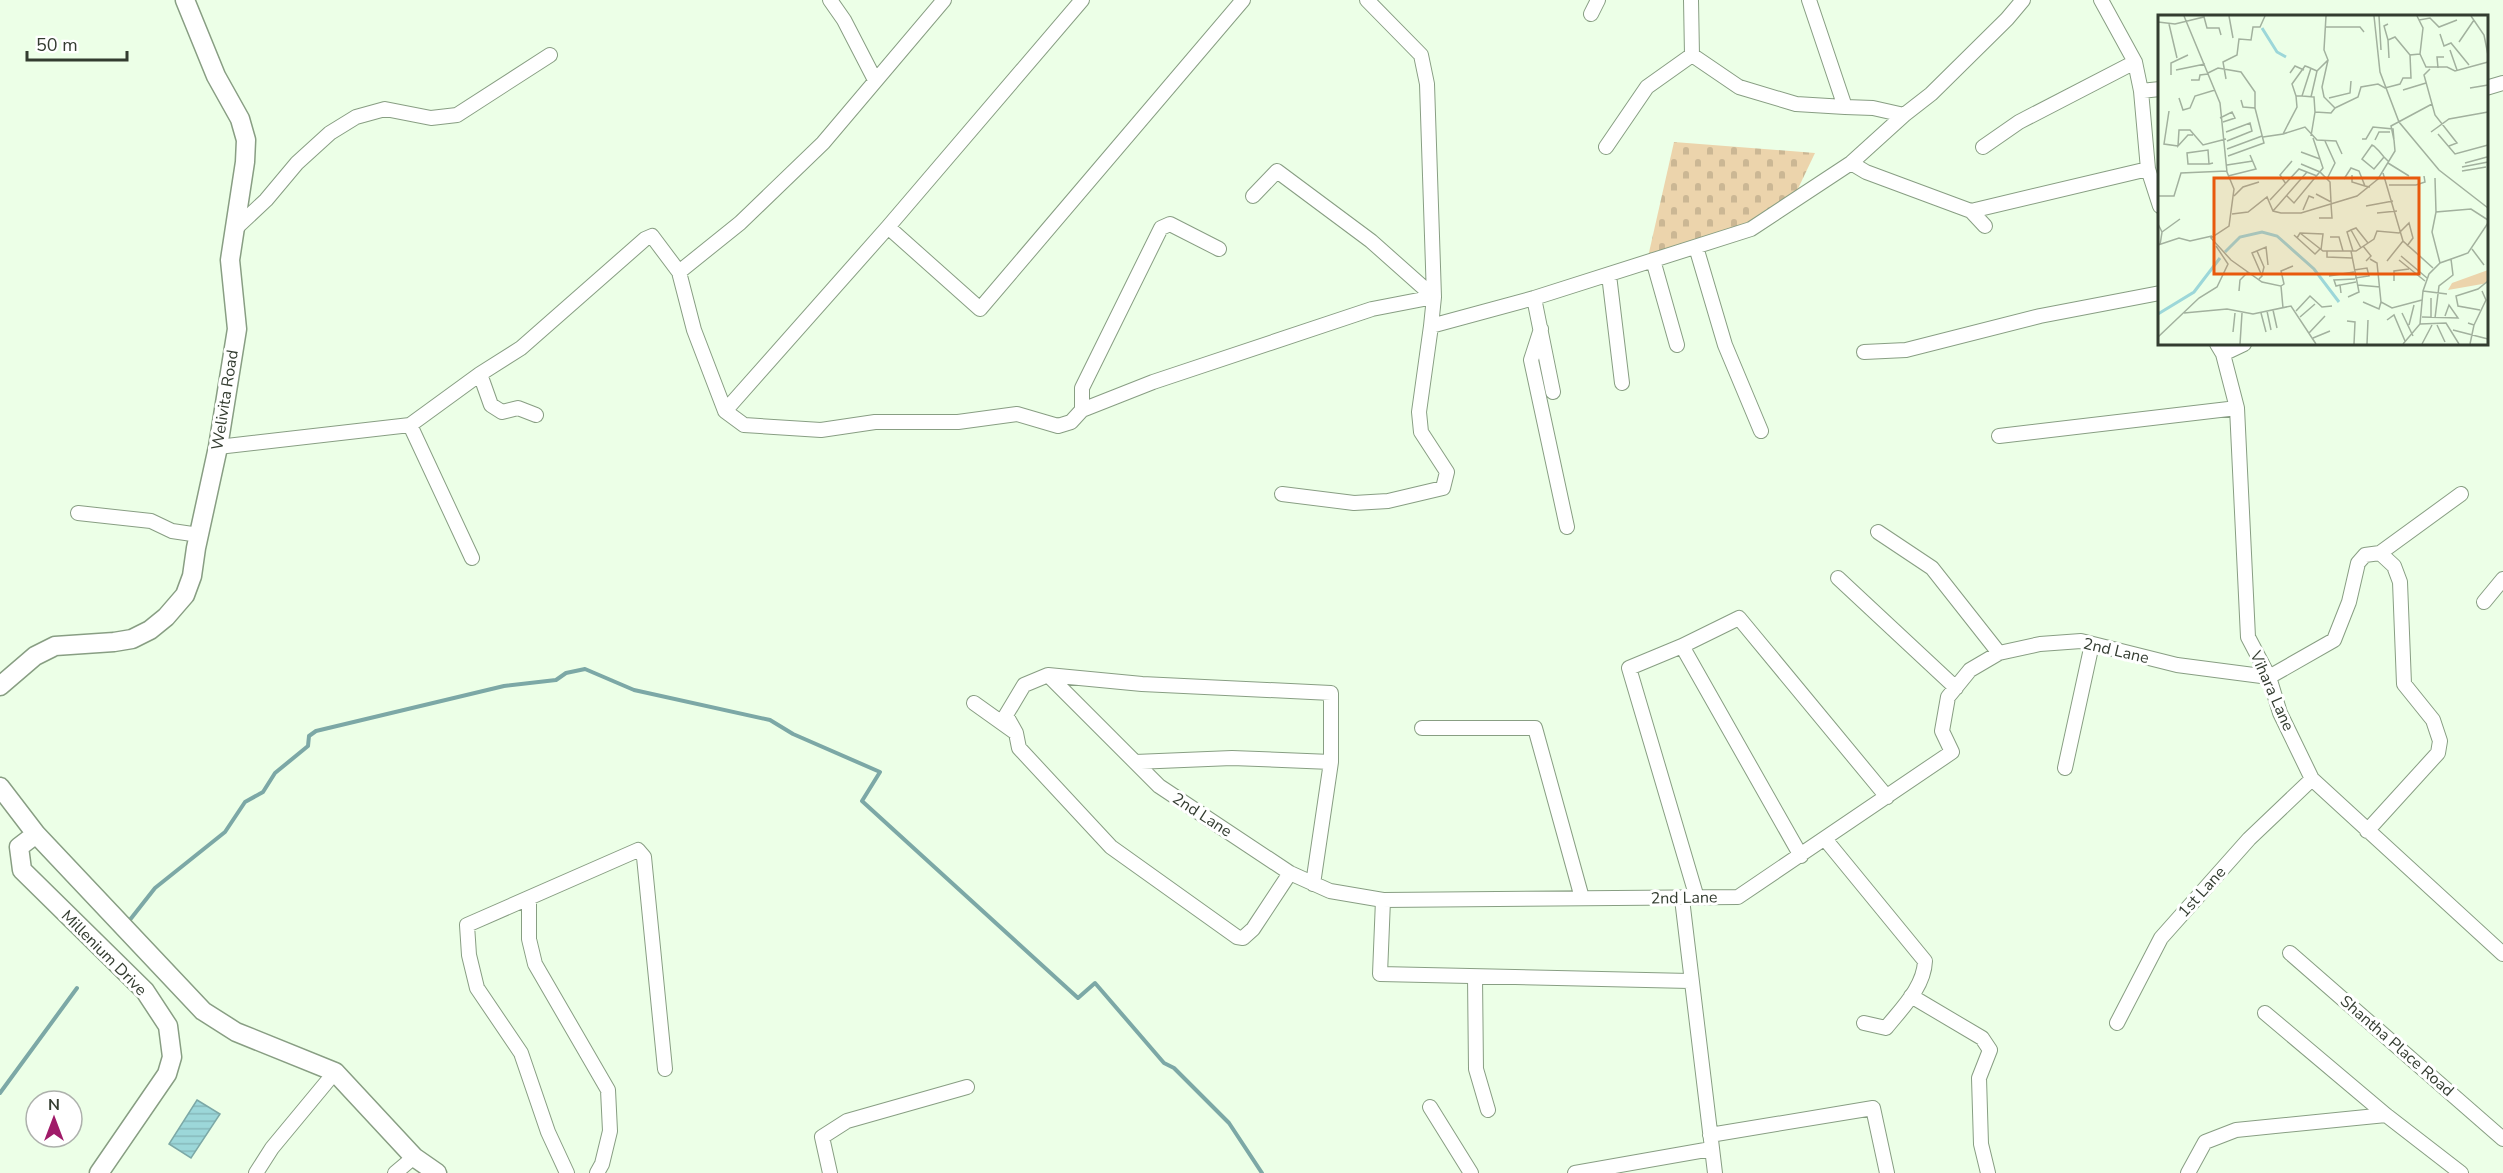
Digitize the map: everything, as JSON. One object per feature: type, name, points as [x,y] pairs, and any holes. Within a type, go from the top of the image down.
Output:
[{"type":"street","name":"Welivita Road","points":[[0,686],[35,656],[55,645],[114,642],[132,639],[150,630],[166,617],[185,595],[192,576],[218,447],[237,329],[230,260],[245,162],[244,130],[216,76],[185,0]]},
{"type":"street","points":[[830,0],[844,20],[875,80]]},
{"type":"street","points":[[679,272],[740,223],[814,151],[944,0]]},
{"type":"street","points":[[725,411],[888,227],[1082,0]]},
{"type":"street","points":[[888,227],[980,309],[1243,0]]},
{"type":"street","points":[[1282,494],[1354,503],[1388,501],[1443,488],[1447,472],[1421,432],[1419,412],[1434,297],[1427,84],[1421,55],[1382,6],[1367,0]]},
{"type":"street","points":[[1592,14],[1598,0]]},
{"type":"street","points":[[1692,0],[1692,56]]},
{"type":"street","points":[[1809,0],[1845,107]]},
{"type":"street","points":[[1431,326],[1534,298],[1751,229],[1851,163],[1940,86],[2023,0]]},
{"type":"street","points":[[2102,0],[2136,62],[2148,169],[2158,201]]},
{"type":"street","points":[[234,230],[266,201],[297,163],[330,133],[356,117],[385,109],[431,118],[457,115],[550,55]]},
{"type":"street","points":[[1692,56],[1739,87],[1796,104],[1873,108],[1904,115]]},
{"type":"street","points":[[1606,147],[1647,87],[1692,56]]},
{"type":"street","points":[[1983,147],[2019,122],[2136,62]]},
{"type":"street","points":[[2488,88],[2503,82]]},
{"type":"street","points":[[2141,91],[2158,89]]},
{"type":"street","points":[[1851,163],[1866,172],[1971,212],[1985,226]]},
{"type":"street","points":[[1971,212],[2148,169]]},
{"type":"street","points":[[1253,196],[1277,171],[1371,241],[1434,297]]},
{"type":"street","points":[[1082,410],[1082,388],[1161,228],[1170,224],[1219,249]]},
{"type":"street","points":[[218,447],[410,425],[480,374],[521,348],[645,239],[652,236],[679,272],[694,330],[725,411],[744,424],[821,430],[875,422],[958,422],[1017,414],[1058,426],[1071,422],[1082,410],[1153,382],[1372,309],[1434,297]]},
{"type":"street","points":[[1696,246],[1725,345],[1761,431]]},
{"type":"street","points":[[1653,260],[1677,345]]},
{"type":"street","points":[[1609,275],[1622,383]]},
{"type":"street","points":[[1864,352],[1906,350],[2040,316],[2158,293]]},
{"type":"street","points":[[1534,298],[1554,392]]},
{"type":"street","points":[[1541,329],[1531,360],[1567,527]]},
{"type":"street","points":[[2220,349],[2239,345]]},
{"type":"street","name":"Vihara Lane","points":[[2220,349],[2237,408],[2248,637],[2269,676],[2280,712],[2312,779],[2503,954]]},
{"type":"street","points":[[480,374],[491,405],[502,412],[518,408],[536,415]]},
{"type":"street","points":[[1999,436],[2237,408]]},
{"type":"street","points":[[410,425],[472,558]]},
{"type":"street","points":[[2269,676],[2334,640],[2349,602],[2358,563],[2365,555],[2380,554],[2461,495]]},
{"type":"street","points":[[78,513],[151,521],[172,531],[199,535]]},
{"type":"street","points":[[1878,532],[1932,568],[1999,653]]},
{"type":"street","points":[[2367,831],[2438,753],[2440,741],[2433,720],[2404,684],[2400,582],[2394,566],[2380,554]]},
{"type":"street","points":[[1838,579],[1956,687]]},
{"type":"street","points":[[2484,602],[2503,579]]},
{"type":"street","points":[[1697,898],[1629,668],[1682,646],[1739,618],[1887,796]]},
{"type":"street","name":"2nd Lane","points":[[1048,675],[1159,786],[1290,873],[1330,891],[1383,900],[1738,897],[1952,752],[1942,731],[1948,697],[1970,670],[1999,653],[2040,644],[2081,642],[2177,665],[2269,676]]},
{"type":"street","points":[[2065,768],[2092,644]]},
{"type":"street","points":[[1682,646],[1801,856]]},
{"type":"street","points":[[1290,873],[1253,929],[1243,938],[1237,937],[1112,847],[1019,748],[1016,733],[1006,715],[1024,685],[1048,675],[1142,684],[1331,693],[1331,762],[1313,884]]},
{"type":"street","points":[[974,703],[1016,733]]},
{"type":"street","points":[[1422,728],[1535,728],[1582,898]]},
{"type":"street","points":[[1135,762],[1232,758],[1331,762]]},
{"type":"street","name":"1st Lane","points":[[2117,1023],[2161,938],[2249,839],[2312,779]]},
{"type":"street","points":[[0,787],[36,834],[203,1011],[236,1032],[334,1072],[414,1157],[437,1173]]},
{"type":"street","name":"Millenium Drive","points":[[36,834],[19,848],[22,870],[145,991],[168,1026],[172,1058],[167,1074],[99,1173]]},
{"type":"street","points":[[1824,839],[1924,960],[1924,973],[1911,996],[1886,1028],[1864,1023]]},
{"type":"street","points":[[567,1173],[548,1132],[521,1053],[477,988],[469,955],[467,925],[638,850],[644,857],[665,1069]]},
{"type":"street","points":[[529,899],[529,939],[535,964],[608,1090],[610,1131],[602,1164],[597,1173]]},
{"type":"street","points":[[1682,899],[1690,981],[1715,1173]]},
{"type":"street","points":[[1383,900],[1380,974],[1690,981]]},
{"type":"street","name":"Shantha Place Road","points":[[2290,953],[2503,1139]]},
{"type":"street","points":[[1475,977],[1476,1069],[1488,1110]]},
{"type":"street","points":[[1911,996],[1982,1038],[1990,1050],[1979,1078],[1981,1144],[1988,1173]]},
{"type":"street","points":[[2265,1013],[2386,1115],[2460,1173]]},
{"type":"street","points":[[256,1173],[272,1148],[334,1072]]},
{"type":"street","points":[[830,1173],[822,1137],[847,1121],[967,1087]]},
{"type":"street","points":[[1430,1107],[1471,1173]]},
{"type":"street","points":[[1575,1173],[1873,1108],[1887,1173]]},
{"type":"street","points":[[2188,1173],[2205,1142],[2236,1130],[2386,1115]]},
{"type":"street","points":[[395,1173],[414,1157]]},
{"type":"green space","points":[[1674,142],[1815,153],[1794,197],[1748,224],[1648,257]]},
{"type":"water","points":[[197,1100],[220,1114],[191,1158],[169,1144]]},
{"type":"waterway","points":[[129,921],[155,888],[225,832],[245,802],[263,792],[275,773],[308,746],[309,736],[316,731],[504,686],[556,680],[566,673],[585,669],[634,690],[770,720],[793,734],[880,772],[862,801],[1078,998],[1095,983],[1164,1063],[1174,1068],[1229,1123],[1262,1173]]},
{"type":"waterway","points":[[0,1093],[77,988]]}]
